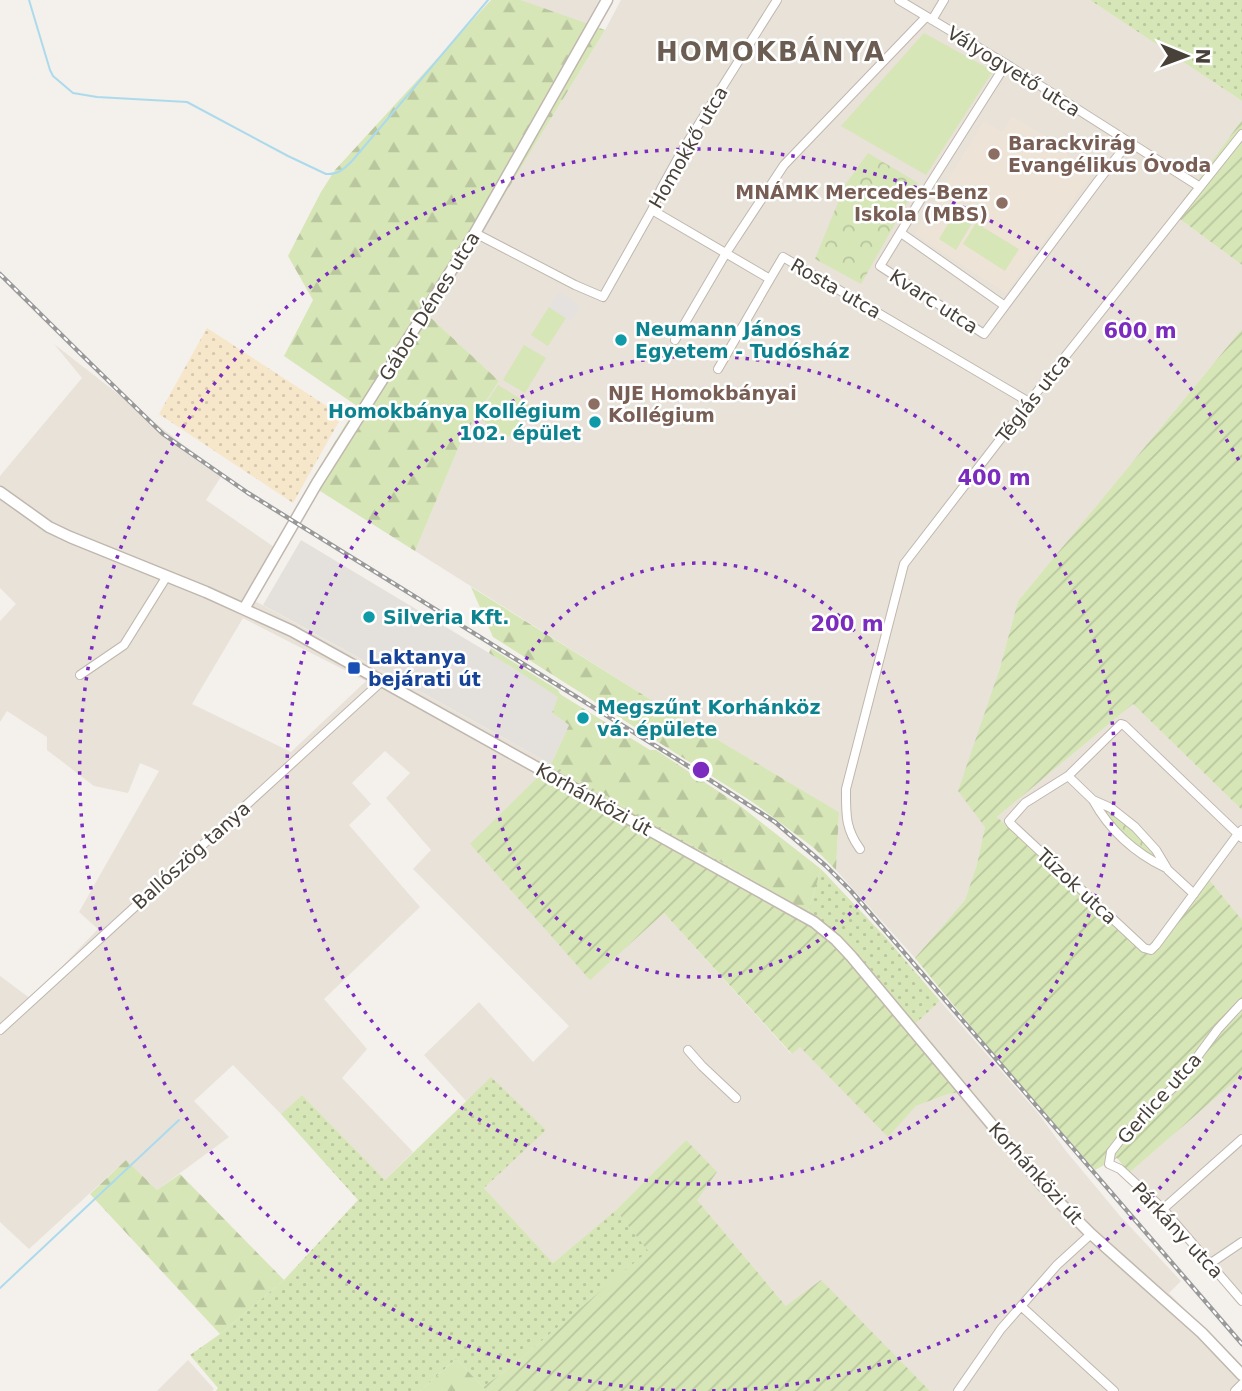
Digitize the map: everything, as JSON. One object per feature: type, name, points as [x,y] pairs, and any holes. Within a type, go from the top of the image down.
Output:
[{"type":"street","name":"Gábor Dénes utca","points":[[244,609],[317,483],[475,233],[607,0]]},
{"type":"street","name":"Homokkő utca","points":[[475,233],[603,297],[682,151],[777,0]]},
{"type":"street","name":"Vályogvető utca","points":[[898,0],[1006,64],[1199,187]]},
{"type":"street","points":[[676,340],[726,253],[784,165],[929,19],[944,0]]},
{"type":"street","name":"Kvarc utca","points":[[901,233],[1005,306],[984,334],[880,266],[1006,64]]},
{"type":"street","name":"Téglás utca","points":[[860,849],[852,838],[846,819],[846,789],[904,564],[1242,134]]},
{"type":"street","points":[[1005,306],[1128,143]]},
{"type":"street","name":"Rosta utca","points":[[652,210],[770,279],[783,257],[1029,402]]},
{"type":"street","points":[[718,369],[770,279]]},
{"type":"street","name":"Korhánközi út","points":[[0,492],[49,527],[70,537],[292,631],[819,926],[851,956],[1043,1186],[1091,1234],[1202,1333],[1242,1375]]},
{"type":"street","points":[[80,675],[124,645],[167,576]]},
{"type":"street","name":"Ballószög tanya","points":[[0,1030],[382,681]]},
{"type":"street","name":"Túzok utca","points":[[1118,725],[1124,725],[1241,834],[1150,950],[1144,948],[1009,821],[1025,803],[1068,776],[1118,725]]},
{"type":"street","points":[[1068,776],[1093,800],[1101,815],[1122,839],[1148,860],[1168,870],[1194,894]]},
{"type":"street","points":[[1093,800],[1111,808],[1135,827],[1156,850],[1168,870]]},
{"type":"street","name":"Gerlice utca","points":[[1109,1164],[1111,1153],[1121,1139],[1177,1084],[1218,1029],[1242,1003]]},
{"type":"street","points":[[688,1050],[736,1098]]},
{"type":"street","points":[[1163,1209],[1242,1139]]},
{"type":"street","name":"Párkány utca","points":[[1109,1164],[1120,1169],[1163,1209],[1242,1301]]},
{"type":"street","points":[[958,1391],[1001,1329],[1057,1265],[1091,1234]]},
{"type":"street","points":[[1211,1263],[1242,1242]]},
{"type":"street","points":[[1021,1306],[1114,1391]]},
{"type":"street","points":[[1235,1391],[1242,1384]]},
{"type":"shaded area","points":[[521,0],[599,0],[586,24]]},
{"type":"shaded area","points":[[621,0],[1090,0],[1242,101],[1242,120],[1173,214],[1242,265],[1242,329],[1018,601],[999,671],[985,827],[977,864],[965,900],[915,958],[836,870],[839,812],[661,706],[415,551],[463,437],[499,381],[430,317]]},
{"type":"shaded area","name":"MNÁMK Mercedes-Benz Iskola (MBS)","points":[[1012,116],[1069,151],[1067,155],[1094,172],[1006,293],[914,234],[984,121],[1002,132]]},
{"type":"shaded area","points":[[559,292],[580,306],[570,321],[549,307]]},
{"type":"shaded area","points":[[54,344],[222,475],[206,500],[274,547],[246,596],[551,764],[470,844],[590,979],[664,913],[791,1054],[800,1046],[888,1136],[916,1106],[948,1094],[970,1090],[915,1024],[940,1001],[1037,1112],[1120,1216],[1181,1281],[1169,1293],[1242,1369],[1242,1391],[930,1391],[821,1281],[787,1307],[696,1199],[686,1140],[616,1210],[553,1263],[484,1188],[545,1130],[491,1078],[466,1101],[424,1055],[479,1002],[533,1062],[569,1026],[413,869],[431,850],[386,798],[410,773],[385,751],[352,783],[371,804],[349,825],[420,907],[324,999],[367,1049],[342,1078],[413,1152],[385,1180],[302,1095],[281,1114],[233,1065],[194,1101],[229,1137],[157,1190],[126,1160],[29,1249],[0,1222],[0,976],[31,999],[98,929],[79,912],[159,771],[140,763],[128,793],[94,786],[47,750],[47,737],[7,711],[0,722],[0,621],[16,604],[0,588],[0,476],[82,378]],"holes":[[[243,618],[366,681],[291,752],[192,704]]]},
{"type":"shaded area","points":[[301,540],[559,697],[552,713],[569,725],[551,764],[263,605]]},
{"type":"shaded area","points":[[1133,704],[1242,810],[1242,920],[1207,877],[1145,951],[997,817]]},
{"type":"shaded area","points":[[1242,1075],[1242,1305],[1129,1173]]},
{"type":"shaded area","points":[[188,1360],[214,1389],[212,1391],[157,1391]]},
{"type":"green space","points":[[491,0],[521,0],[605,30],[430,317],[499,381],[463,437],[415,551],[309,484],[357,406],[284,356],[313,300],[288,256],[335,170]]},
{"type":"green space","points":[[1090,0],[1242,0],[1242,101]]},
{"type":"green space","points":[[924,33],[993,71],[926,175],[841,126]]},
{"type":"green space","points":[[1242,120],[1242,265],[1173,214]]},
{"type":"green space","points":[[868,153],[918,183],[861,284],[815,259],[845,185]]},
{"type":"green space","points":[[957,209],[974,220],[956,250],[939,239]]},
{"type":"green space","points":[[976,223],[1019,249],[1005,271],[963,244]]},
{"type":"green space","points":[[549,307],[566,318],[548,346],[531,335]]},
{"type":"green space","points":[[1242,329],[1242,810],[1133,704],[997,817],[1145,950],[1207,877],[1242,920],[1242,1075],[1129,1173],[1117,1158],[1095,1170],[1012,1076],[915,958],[965,900],[977,864],[985,827],[958,791],[999,671],[1018,601]]},
{"type":"green space","points":[[524,345],[546,358],[525,393],[503,380]]},
{"type":"green space","points":[[498,385],[529,404],[509,437],[477,417]]},
{"type":"green space","points":[[471,587],[661,706],[839,812],[836,870],[814,848],[754,803],[493,637]]},
{"type":"green space","points":[[491,648],[739,805],[821,869],[808,912],[551,764],[569,725],[552,713],[558,697],[489,653]]},
{"type":"green space","points":[[551,764],[808,912],[846,943],[865,963],[971,1090],[948,1094],[916,1106],[888,1137],[800,1047],[792,1054],[664,913],[590,980],[470,844]]},
{"type":"green space","points":[[1103,810],[1118,815],[1125,821],[1157,858],[1154,859],[1121,833]]},
{"type":"green space","points":[[821,869],[887,939],[940,1001],[915,1024],[846,943],[808,912]]},
{"type":"green space","points":[[491,1077],[546,1130],[484,1188],[553,1263],[616,1210],[649,1251],[483,1387],[456,1359],[420,1391],[216,1391],[218,1388],[190,1355],[220,1334],[284,1280],[358,1200],[281,1114],[302,1095],[385,1180]]},
{"type":"green space","points":[[686,1140],[717,1172],[697,1200],[786,1306],[821,1280],[930,1391],[487,1391],[483,1387],[513,1365],[648,1251],[616,1210]]},
{"type":"green space","points":[[126,1160],[157,1190],[180,1174],[284,1280],[220,1334],[90,1194]]},
{"type":"green space","points":[[456,1359],[487,1391],[420,1391]]},
{"type":"sand","points":[[207,328],[342,416],[293,503],[159,414]]},
{"type":"waterway","points":[[29,0],[50,70],[53,76],[73,93],[187,102],[326,174],[334,174],[352,161],[488,0]]},
{"type":"waterway","points":[[0,1288],[179,1120]]},
{"type":"railway","points":[[0,274],[163,434],[248,493],[775,822],[851,891],[1242,1344]]},
{"type":"place","name":"Barackvirág Evangélikus Óvoda","points":[[994,154]]},
{"type":"place","name":"MNÁMK Mercedes-Benz Iskola (MBS)","points":[[1002,203]]},
{"type":"place","name":"Neumann János Egyetem - Tudósház","points":[[621,340]]},
{"type":"place","name":"NJE Homokbányai Kollégium","points":[[594,404]]},
{"type":"place","name":"Homokbánya Kollégium 102. épület","points":[[595,422]]},
{"type":"place","name":"Silveria Kft.","points":[[369,617]]},
{"type":"place","name":"Laktanya bejárati út","points":[[354,668]]},
{"type":"place","name":"Megszűnt Korhánköz vá. épülete","points":[[583,718]]},
{"type":"district","name":"HOMOKBÁNYA","points":[[771,52]]}]
